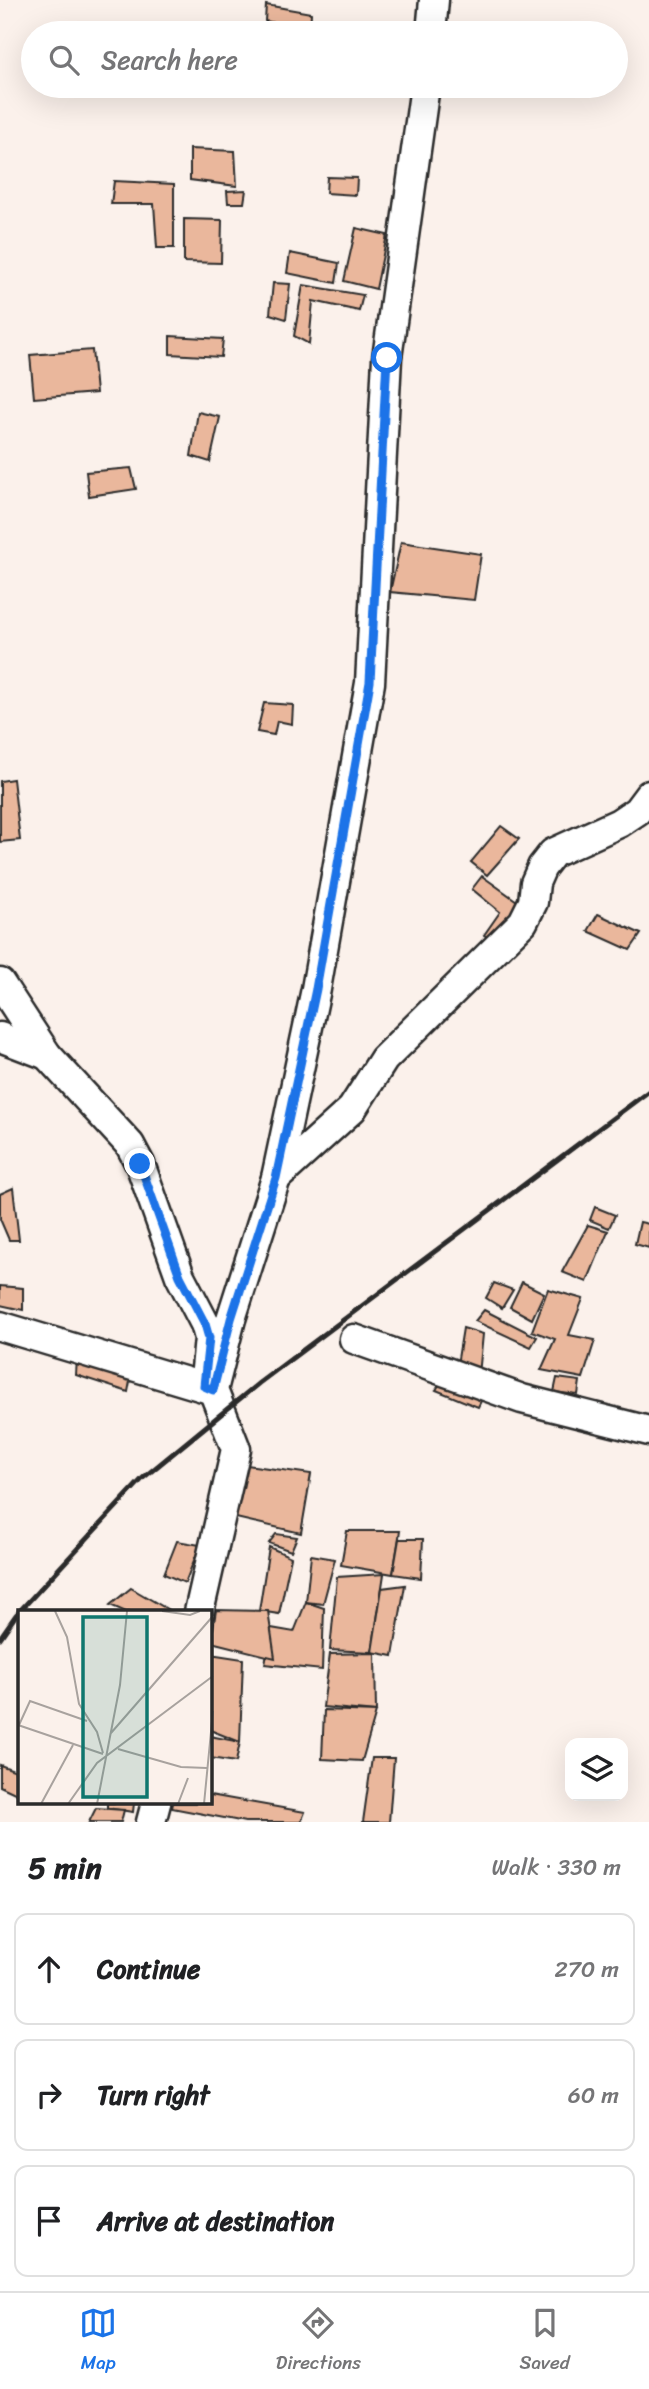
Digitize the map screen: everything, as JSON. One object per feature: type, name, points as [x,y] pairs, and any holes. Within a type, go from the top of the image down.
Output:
[{"type":"street","points":[[209,1388],[276,1178],[316,989],[370,682],[387,358],[423,98]]},
{"type":"street","points":[[276,1178],[352,1109],[384,1059],[523,922],[533,902],[535,883],[542,867],[553,853],[619,823],[637,811],[649,795]]},
{"type":"street","points":[[0,983],[47,1055],[130,1145],[140,1164],[180,1276],[205,1324],[209,1338],[209,1388],[236,1449],[199,1610]]},
{"type":"street","points":[[0,1037],[47,1055]]},
{"type":"street","points":[[0,1326],[209,1388]]},
{"type":"street","points":[[354,1339],[522,1399],[649,1431]]},
{"type":"street","points":[[151,1822],[156,1804]]},
{"type":"building","points":[[266,5],[311,13],[310,21],[265,21]]},
{"type":"building","points":[[190,149],[235,151],[237,186],[190,180]]},
{"type":"building","points":[[327,177],[357,178],[356,195],[326,193]]},
{"type":"building","points":[[114,181],[174,184],[174,248],[157,248],[154,204],[111,204]]},
{"type":"building","points":[[246,190],[244,203],[228,203],[227,191]]},
{"type":"building","points":[[184,219],[222,220],[221,263],[184,262]]},
{"type":"building","points":[[356,228],[387,235],[376,289],[344,281]]},
{"type":"building","points":[[290,253],[339,263],[336,283],[287,273]]},
{"type":"building","points":[[273,283],[290,284],[286,319],[270,314]]},
{"type":"building","points":[[303,285],[363,295],[359,311],[313,301],[309,344],[294,336]]},
{"type":"building","points":[[170,336],[223,339],[221,357],[170,354]]},
{"type":"building","points":[[92,350],[96,393],[34,398],[30,355]]},
{"type":"building","points":[[198,412],[220,417],[210,462],[191,456]]},
{"type":"building","points":[[131,468],[136,489],[89,496],[86,472]]},
{"type":"building","points":[[401,542],[481,554],[474,600],[390,592]]},
{"type":"building","points":[[264,703],[293,705],[292,724],[277,721],[274,735],[257,732]]},
{"type":"building","points":[[13,779],[20,840],[0,842],[0,781]]},
{"type":"building","points":[[501,826],[519,839],[487,875],[471,862]]},
{"type":"building","points":[[482,876],[524,906],[497,943],[484,935],[500,912],[472,889]]},
{"type":"building","points":[[598,914],[641,934],[630,950],[588,931]]},
{"type":"building","points":[[13,1188],[19,1240],[9,1240],[0,1219],[0,1194]]},
{"type":"building","points":[[595,1207],[615,1215],[609,1228],[590,1220]]},
{"type":"building","points":[[640,1222],[649,1224],[649,1248],[635,1244]]},
{"type":"building","points":[[588,1225],[608,1231],[587,1282],[562,1272]]},
{"type":"building","points":[[522,1282],[544,1293],[532,1319],[510,1307]]},
{"type":"building","points":[[494,1283],[513,1290],[502,1308],[486,1298]]},
{"type":"building","points":[[0,1286],[23,1288],[23,1310],[0,1305]]},
{"type":"building","points":[[548,1289],[583,1299],[569,1335],[595,1340],[583,1378],[541,1370],[555,1339],[532,1331]]},
{"type":"building","points":[[484,1310],[537,1337],[531,1347],[475,1321]]},
{"type":"building","points":[[463,1328],[483,1334],[479,1375],[456,1371]]},
{"type":"building","points":[[77,1358],[131,1376],[128,1392],[76,1375]]},
{"type":"building","points":[[444,1377],[485,1393],[478,1407],[436,1390]]},
{"type":"building","points":[[557,1378],[580,1381],[578,1395],[554,1392]]},
{"type":"building","points":[[247,1465],[311,1474],[301,1533],[236,1518]]},
{"type":"building","points":[[347,1531],[400,1531],[393,1574],[341,1565]]},
{"type":"building","points":[[276,1534],[297,1537],[291,1551],[269,1543]]},
{"type":"building","points":[[399,1539],[423,1539],[421,1578],[393,1574]]},
{"type":"building","points":[[177,1541],[200,1545],[185,1583],[164,1574]]},
{"type":"building","points":[[269,1547],[291,1557],[279,1614],[259,1611]]},
{"type":"building","points":[[311,1555],[335,1559],[323,1604],[306,1602]]},
{"type":"building","points":[[384,1574],[372,1652],[330,1650],[337,1577]]},
{"type":"building","points":[[405,1585],[393,1656],[372,1652],[382,1588]]},
{"type":"building","points":[[131,1588],[169,1610],[121,1610],[110,1605]]},
{"type":"building","points":[[306,1602],[324,1608],[322,1670],[265,1664],[271,1628],[294,1632]]},
{"type":"building","points":[[216,1610],[268,1611],[275,1658],[212,1642]]},
{"type":"building","points":[[375,1653],[376,1712],[323,1707],[330,1654]]},
{"type":"building","points":[[212,1654],[243,1659],[240,1742],[212,1731]]},
{"type":"building","points":[[324,1710],[376,1712],[362,1761],[322,1759]]},
{"type":"building","points":[[212,1736],[240,1742],[236,1762],[212,1758]]},
{"type":"building","points":[[372,1758],[394,1758],[389,1822],[363,1822]]},
{"type":"building","points":[[0,1765],[18,1772],[18,1795],[0,1786]]},
{"type":"building","points":[[212,1795],[305,1812],[301,1822],[245,1822],[172,1808],[173,1804],[212,1804]]},
{"type":"building","points":[[107,1804],[134,1804],[133,1812],[107,1808]]},
{"type":"building","points":[[96,1808],[124,1810],[121,1822],[89,1822]]},
{"type":"railway","points":[[21,1610],[143,1478],[259,1383],[649,1091]]},
{"type":"railway","points":[[0,1638],[18,1613]]},
{"type":"route","points":[[140,1164],[170,1252],[205,1324],[209,1338],[204,1386],[213,1390],[231,1319],[276,1178],[316,989],[370,682],[387,358]]}]
